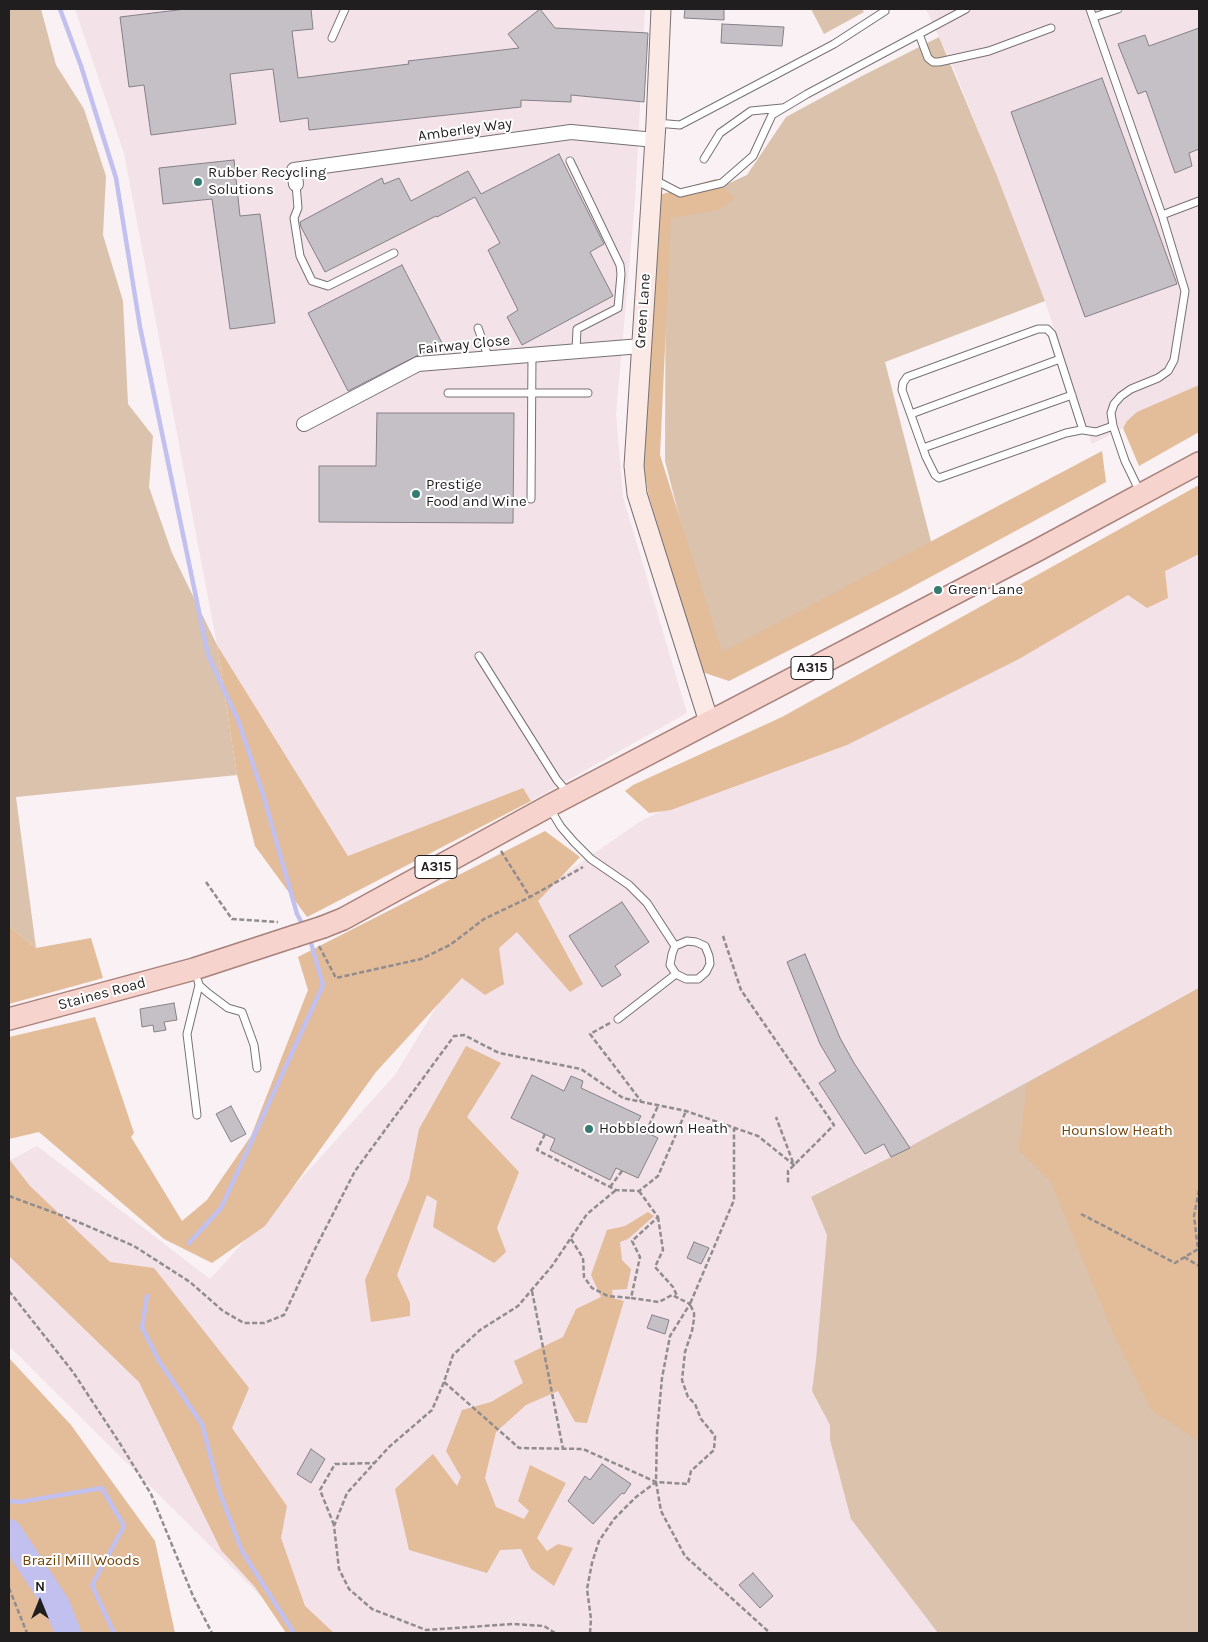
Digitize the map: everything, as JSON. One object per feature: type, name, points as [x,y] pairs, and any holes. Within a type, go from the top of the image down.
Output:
[{"type":"main road","name":"A315","points":[[197,977],[288,929],[320,934],[343,919],[493,836],[1199,463]]},
{"type":"main road","name":"Staines Road","points":[[9,1018],[197,977]]},
{"type":"street","name":"Green Lane","points":[[661,9],[634,466],[637,494],[708,722]]},
{"type":"street","name":"Amberley Way","points":[[296,184],[294,170],[571,132],[655,131]]},
{"type":"street","name":"Fairway Close","points":[[304,424],[418,364],[641,346]]},
{"type":"lane","points":[[332,38],[345,9]]},
{"type":"lane","points":[[655,131],[680,125],[834,44],[885,11],[884,9]]},
{"type":"lane","points":[[652,178],[680,193],[722,183],[753,156],[772,115],[966,9]]},
{"type":"lane","points":[[1090,9],[1162,215],[1185,291],[1174,360],[1168,371],[1121,396],[1114,404],[1111,413],[1113,426],[1125,461],[1141,495]]},
{"type":"lane","points":[[1094,18],[1118,9]]},
{"type":"lane","points":[[919,34],[928,58],[933,62],[939,62],[989,50],[1051,28]]},
{"type":"lane","points":[[704,159],[720,133],[751,111],[785,108]]},
{"type":"lane","points":[[570,161],[620,265],[621,274],[618,308],[577,329],[576,350]]},
{"type":"lane","points":[[296,184],[298,208],[294,218],[300,256],[312,281],[328,286],[394,253]]},
{"type":"lane","points":[[1162,215],[1199,201]]},
{"type":"lane","points":[[478,328],[489,359]]},
{"type":"lane","points":[[1083,430],[1052,334],[1047,329],[1038,330],[907,377],[903,383],[902,390],[923,448],[935,476],[939,478],[1066,433],[1083,430],[1096,432],[1113,426]]},
{"type":"lane","points":[[531,499],[532,354]]},
{"type":"lane","points":[[911,414],[1060,359]]},
{"type":"lane","points":[[448,393],[588,393]]},
{"type":"lane","points":[[923,448],[1072,395]]},
{"type":"lane","points":[[479,656],[557,780],[570,795]]},
{"type":"lane","points":[[549,806],[561,827],[591,859],[628,885],[647,903],[675,946]]},
{"type":"lane","points":[[687,941],[705,946],[710,956],[710,964],[706,972],[698,979],[686,979],[676,974],[670,965],[675,946],[687,941]]},
{"type":"lane","points":[[618,1019],[676,974]]},
{"type":"lane","points":[[197,977],[228,1008],[242,1012],[254,1046],[257,1068]]},
{"type":"lane","points":[[197,977],[186,1034],[197,1114]]},
{"type":"path","points":[[493,836],[530,897]]},
{"type":"path","points":[[320,934],[336,978],[421,959],[450,945],[484,919],[530,897],[581,869],[591,859]]},
{"type":"path","points":[[206,882],[232,919],[288,929]]},
{"type":"path","points":[[723,936],[741,990],[834,1125],[788,1172],[788,1185]]},
{"type":"path","points":[[618,1019],[590,1034],[642,1102]]},
{"type":"path","points":[[9,1196],[71,1219],[134,1246],[190,1282],[223,1311],[244,1323],[264,1323],[284,1315],[314,1249],[355,1170],[454,1036],[464,1035],[499,1053],[581,1069],[624,1098],[686,1111],[758,1136],[794,1165]]},
{"type":"path","points":[[646,1132],[658,1106]]},
{"type":"path","points":[[545,1134],[537,1150],[616,1190],[640,1191],[658,1176],[686,1111]]},
{"type":"path","points":[[776,1117],[794,1165]]},
{"type":"path","points":[[734,1128],[734,1200],[690,1304],[670,1336],[662,1378],[657,1432],[656,1482],[661,1511],[685,1556],[770,1633]]},
{"type":"path","points":[[610,1187],[622,1171]]},
{"type":"path","points":[[334,1526],[347,1493],[389,1447],[432,1410],[453,1355],[480,1330],[518,1306],[552,1266],[587,1214],[616,1190]]},
{"type":"path","points":[[1081,1214],[1175,1263],[1198,1249],[1194,1216],[1199,1190]]},
{"type":"path","points":[[640,1191],[658,1217],[663,1250],[655,1267],[673,1287],[678,1298]]},
{"type":"path","points":[[631,1298],[640,1257],[632,1240],[658,1217]]},
{"type":"path","points":[[444,1382],[520,1448],[583,1449],[656,1482],[688,1484],[691,1471],[714,1450],[715,1436],[701,1419],[694,1404],[688,1397],[682,1380],[685,1352],[692,1331],[694,1313],[690,1304],[672,1295],[659,1302],[608,1296],[592,1288],[584,1277],[583,1258],[571,1239]]},
{"type":"path","points":[[1184,1257],[1199,1266]]},
{"type":"path","points":[[532,1290],[563,1449]]},
{"type":"path","points":[[9,1291],[73,1372],[151,1494],[194,1596],[212,1633]]},
{"type":"path","points":[[375,1463],[335,1464],[320,1490],[334,1526],[339,1569],[349,1589],[372,1608],[426,1630],[513,1624],[544,1626],[555,1633]]},
{"type":"path","points":[[590,1633],[591,1619],[587,1589],[592,1563],[599,1542],[614,1519],[636,1497],[656,1482]]},
{"type":"path","points":[[9,1588],[27,1633]]},
{"type":"shaded area","points":[[75,9],[645,9],[635,201],[616,414],[623,497],[687,713],[531,801],[523,789],[348,856],[217,645],[124,153]]},
{"type":"shaded area","points":[[926,9],[1199,9],[1199,393],[1127,421],[1123,428],[1092,444],[1045,301],[954,69]]},
{"type":"shaded area","points":[[1199,543],[1199,988],[1027,1084],[1184,1633],[298,1633],[9,1346],[9,1161],[37,1146],[210,1279],[395,1075],[484,929],[641,821]]},
{"type":"green space","points":[[9,9],[41,9],[56,65],[84,109],[106,176],[103,235],[123,301],[128,404],[153,436],[149,487],[172,553],[217,645],[237,775],[16,797],[36,948],[9,926]]},
{"type":"green space","points":[[811,9],[862,9],[864,12],[824,34]]},
{"type":"green space","points":[[939,37],[997,176],[1045,301],[885,362],[935,557],[717,664],[665,461],[666,201],[708,193],[747,175],[786,117]]},
{"type":"green space","points":[[716,179],[735,198],[719,210],[671,218],[660,455],[722,652],[1102,451],[1106,482],[899,594],[729,681],[702,672],[648,493],[641,450],[659,195]]},
{"type":"green space","points":[[1199,385],[1199,432],[1139,466],[1123,428],[1127,421],[1137,412]]},
{"type":"green space","points":[[1199,485],[1199,554],[1165,571],[1168,598],[1147,608],[1128,595],[1019,659],[847,745],[671,810],[649,813],[625,791],[633,785],[782,717]]},
{"type":"green space","points":[[217,645],[348,856],[523,788],[531,801],[307,917],[255,846],[237,775]]},
{"type":"green space","points":[[545,831],[580,857],[538,901],[583,984],[570,992],[517,932],[499,948],[504,984],[485,995],[462,978],[376,1072],[265,1226],[212,1263],[164,1239],[39,1132],[9,1139],[9,1037],[95,1017],[134,1133],[131,1137],[182,1221],[207,1200],[251,1136],[308,990],[298,957]]},
{"type":"green space","points":[[9,926],[36,948],[91,938],[103,978],[9,1004]]},
{"type":"green space","points":[[1199,988],[1199,1633],[938,1633],[851,1519],[830,1440],[830,1425],[812,1391],[827,1235],[811,1197],[891,1157]]},
{"type":"green space","name":"Hounslow Heath","points":[[1199,988],[1199,1441],[1152,1411],[1113,1333],[1051,1182],[1019,1150],[1027,1084]]},
{"type":"green space","points":[[466,1046],[501,1063],[467,1117],[519,1172],[497,1228],[506,1252],[494,1263],[433,1227],[437,1201],[427,1195],[397,1275],[410,1303],[410,1316],[371,1322],[365,1280],[409,1180],[419,1129]]},
{"type":"green space","points":[[9,1159],[30,1186],[110,1262],[154,1268],[249,1388],[232,1428],[287,1506],[281,1538],[305,1606],[334,1633],[286,1633],[255,1587],[221,1550],[139,1382],[9,1256]]},
{"type":"green space","points":[[648,1212],[654,1216],[628,1239],[620,1242],[622,1260],[631,1269],[627,1289],[612,1290],[613,1298],[624,1301],[587,1423],[575,1422],[558,1391],[526,1405],[496,1432],[485,1478],[496,1507],[524,1519],[529,1511],[518,1501],[530,1465],[566,1483],[537,1538],[547,1551],[558,1544],[573,1548],[554,1586],[531,1569],[521,1549],[500,1550],[487,1573],[409,1550],[395,1489],[433,1454],[457,1486],[461,1477],[446,1451],[462,1410],[491,1402],[523,1383],[514,1361],[563,1337],[576,1309],[601,1297],[591,1275],[607,1230],[625,1226]]},
{"type":"green space","name":"Brazil Mill Woods","points":[[9,1358],[71,1425],[155,1541],[175,1633],[9,1633]]},
{"type":"building","points":[[186,9],[311,9],[313,29],[292,31],[298,78],[409,64],[408,61],[519,48],[508,34],[540,9],[555,28],[648,33],[644,102],[571,95],[571,102],[521,100],[521,107],[309,130],[308,118],[280,122],[273,69],[230,74],[236,124],[151,135],[144,85],[129,87],[120,17]]},
{"type":"building","points":[[685,9],[724,9],[724,20],[684,18]]},
{"type":"building","points":[[722,24],[784,27],[782,46],[721,43]]},
{"type":"building","points":[[1199,28],[1199,149],[1189,153],[1192,166],[1175,173],[1146,91],[1138,94],[1118,44],[1145,35],[1149,46]]},
{"type":"building","points":[[1102,78],[1177,284],[1085,317],[1011,112]]},
{"type":"building","points":[[559,154],[604,244],[590,252],[613,296],[522,345],[507,317],[518,310],[488,250],[500,243],[475,197],[325,272],[301,227],[300,222],[382,178],[384,184],[399,178],[411,201],[468,171],[481,194]]},
{"type":"building","points":[[234,160],[240,216],[260,214],[275,323],[230,329],[212,199],[163,204],[159,168]]},
{"type":"building","points":[[402,265],[442,343],[348,391],[308,313]]},
{"type":"building","name":"Prestige Food and Wine","points":[[377,413],[514,413],[513,523],[319,522],[319,466],[376,466]]},
{"type":"building","points":[[622,902],[649,942],[615,966],[621,975],[602,987],[569,936]]},
{"type":"building","points":[[805,954],[840,1038],[854,1063],[910,1148],[891,1157],[884,1144],[865,1154],[819,1083],[836,1071],[820,1044],[787,962]]},
{"type":"building","points":[[174,1003],[177,1020],[164,1022],[166,1030],[154,1032],[153,1025],[142,1027],[140,1009]]},
{"type":"building","name":"Hobbledown Heath","points":[[532,1075],[564,1091],[571,1076],[583,1081],[581,1088],[641,1116],[635,1127],[658,1138],[638,1178],[616,1168],[610,1180],[550,1150],[555,1139],[511,1118]]},
{"type":"building","points":[[231,1106],[246,1134],[231,1142],[216,1114]]},
{"type":"building","points":[[694,1242],[709,1248],[701,1264],[687,1258]]},
{"type":"building","points":[[652,1315],[669,1320],[665,1334],[647,1328]]},
{"type":"building","points":[[311,1449],[325,1459],[311,1483],[297,1474]]},
{"type":"building","points":[[602,1464],[631,1484],[624,1494],[622,1493],[593,1524],[568,1501],[585,1476],[590,1480]]},
{"type":"building","points":[[753,1573],[773,1596],[760,1608],[739,1585]]},
{"type":"waterway","points":[[60,9],[81,66],[116,178],[140,327],[208,655],[238,720],[263,794],[297,914],[304,927]]},
{"type":"waterway","points":[[189,1243],[221,1208],[323,985],[309,936]]},
{"type":"waterway","points":[[147,1296],[142,1327],[159,1361],[202,1424],[220,1493],[242,1551],[294,1633]]},
{"type":"waterway","points":[[9,1501],[20,1502],[102,1488],[124,1526],[92,1585],[114,1633]]},
{"type":"waterway","points":[[9,1532],[57,1605],[68,1633]]},
{"type":"place","name":"Rubber Recycling Solutions","points":[[198,182]]},
{"type":"place","name":"Prestige Food and Wine","points":[[416,494]]},
{"type":"place","name":"Green Lane","points":[[938,590]]},
{"type":"place","name":"Hobbledown Heath","points":[[589,1129]]}]
